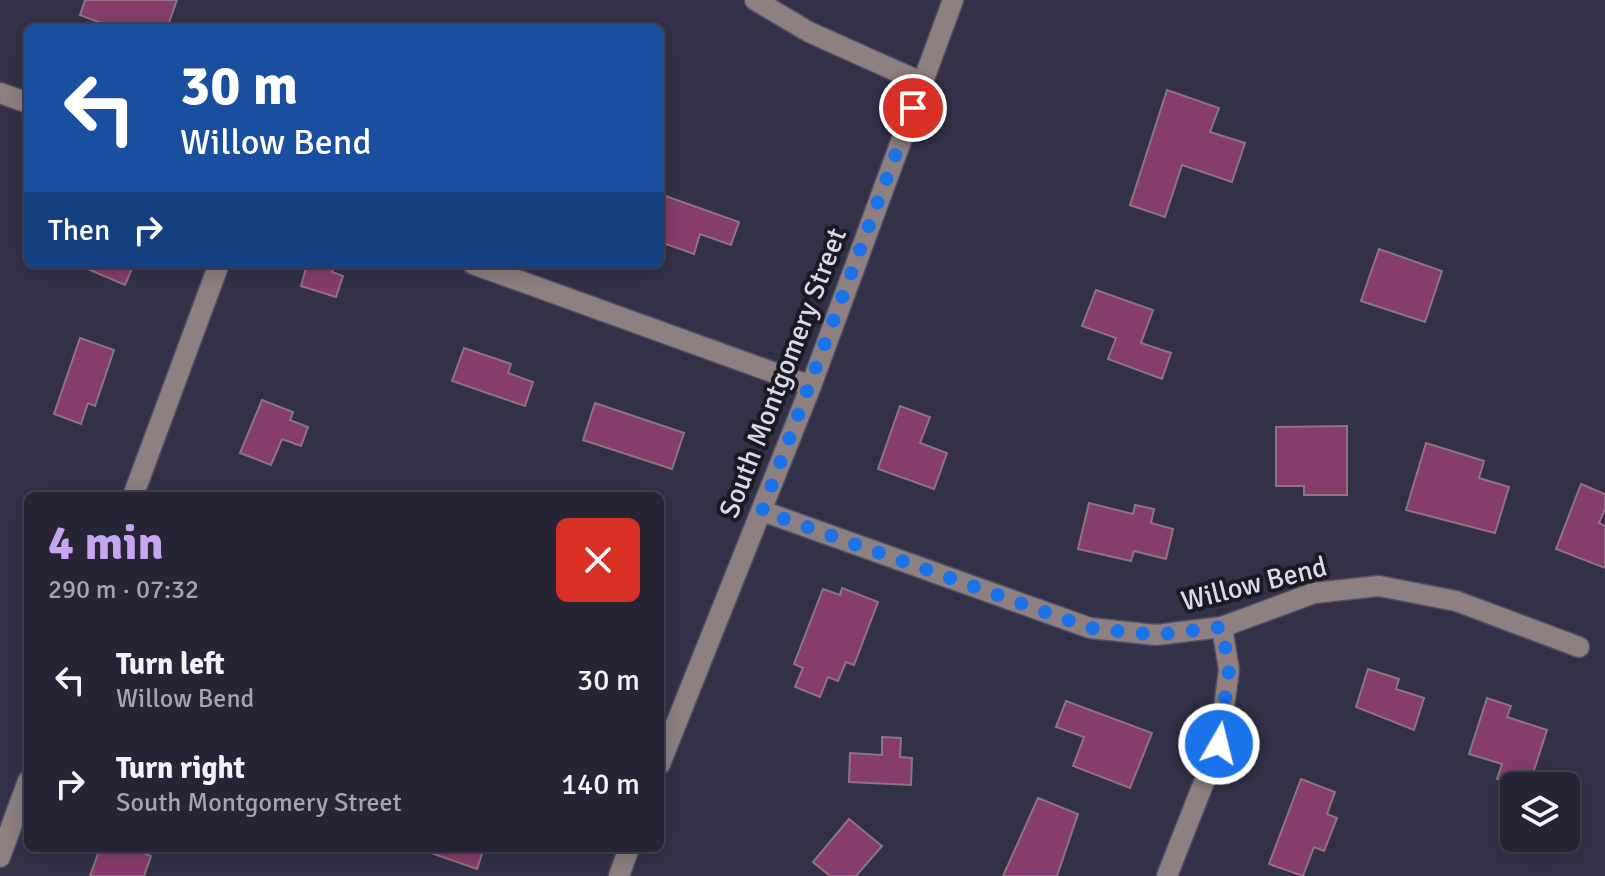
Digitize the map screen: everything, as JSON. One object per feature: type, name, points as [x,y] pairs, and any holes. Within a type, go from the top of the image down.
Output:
[{"type":"street","points":[[755,0],[809,32],[923,83]]},
{"type":"street","name":"South Montgomery Street","points":[[664,754],[811,386],[953,0]]},
{"type":"street","points":[[0,93],[24,102]]},
{"type":"street","points":[[134,492],[218,268]]},
{"type":"street","points":[[484,268],[811,386]]},
{"type":"street","name":"Willow Bend","points":[[762,511],[1090,628],[1156,635],[1222,627],[1314,593],[1379,586],[1456,601],[1579,647]]},
{"type":"street","points":[[1167,876],[1219,744],[1229,670],[1222,627]]},
{"type":"street","points":[[0,857],[24,792]]},
{"type":"street","points":[[619,876],[628,852]]},
{"type":"building","points":[[85,0],[177,0],[168,24],[104,24],[80,15]]},
{"type":"building","points":[[1167,90],[1219,108],[1210,132],[1245,143],[1232,182],[1182,165],[1165,217],[1130,205]]},
{"type":"building","points":[[664,195],[739,222],[731,245],[700,234],[694,254],[664,243]]},
{"type":"building","points":[[1379,249],[1442,271],[1425,322],[1361,301]]},
{"type":"building","points":[[85,268],[132,268],[125,285]]},
{"type":"building","points":[[306,268],[334,268],[332,272],[343,276],[336,297],[301,286]]},
{"type":"building","points":[[1096,290],[1153,310],[1141,343],[1171,353],[1162,379],[1108,359],[1116,338],[1082,326]]},
{"type":"building","points":[[80,338],[114,350],[95,406],[88,403],[81,424],[54,414]]},
{"type":"building","points":[[464,348],[511,364],[508,373],[533,382],[525,406],[452,381]]},
{"type":"building","points":[[262,400],[293,412],[290,420],[308,427],[301,446],[282,439],[271,465],[240,453]]},
{"type":"building","points":[[595,403],[684,433],[672,469],[583,440]]},
{"type":"building","points":[[900,406],[930,417],[920,443],[947,453],[934,489],[878,469]]},
{"type":"building","points":[[1347,426],[1347,495],[1304,495],[1304,486],[1276,486],[1276,427]]},
{"type":"building","points":[[1426,443],[1484,461],[1479,478],[1509,487],[1495,533],[1406,510]]},
{"type":"building","points":[[1581,484],[1605,494],[1605,509],[1599,523],[1605,526],[1605,568],[1556,549]]},
{"type":"building","points":[[1089,503],[1133,514],[1135,505],[1154,509],[1151,523],[1173,529],[1166,559],[1134,551],[1131,561],[1078,549]]},
{"type":"building","points":[[842,588],[878,602],[854,665],[846,662],[838,681],[828,677],[820,697],[795,687],[803,668],[794,664],[823,589],[840,595]]},
{"type":"building","points":[[1368,669],[1399,679],[1396,689],[1424,698],[1414,730],[1356,707]]},
{"type":"building","points":[[1487,698],[1511,706],[1507,717],[1547,730],[1534,772],[1500,772],[1500,780],[1497,779],[1502,764],[1469,754]]},
{"type":"building","points":[[1066,701],[1152,733],[1130,788],[1073,766],[1084,737],[1056,727]]},
{"type":"building","points":[[882,737],[901,738],[900,757],[912,758],[911,785],[849,782],[850,753],[882,755]]},
{"type":"building","points":[[1301,779],[1335,792],[1327,814],[1337,818],[1324,851],[1314,847],[1303,876],[1269,864]]},
{"type":"building","points":[[1038,798],[1078,814],[1057,876],[1003,876]]},
{"type":"building","points":[[849,819],[882,846],[856,876],[830,876],[813,862]]},
{"type":"building","points":[[99,852],[140,852],[151,856],[144,876],[90,876]]},
{"type":"building","points":[[428,852],[483,852],[477,869]]},
{"type":"route","points":[[913,108],[762,511],[1090,628],[1156,635],[1222,627],[1229,670],[1219,744]]}]
